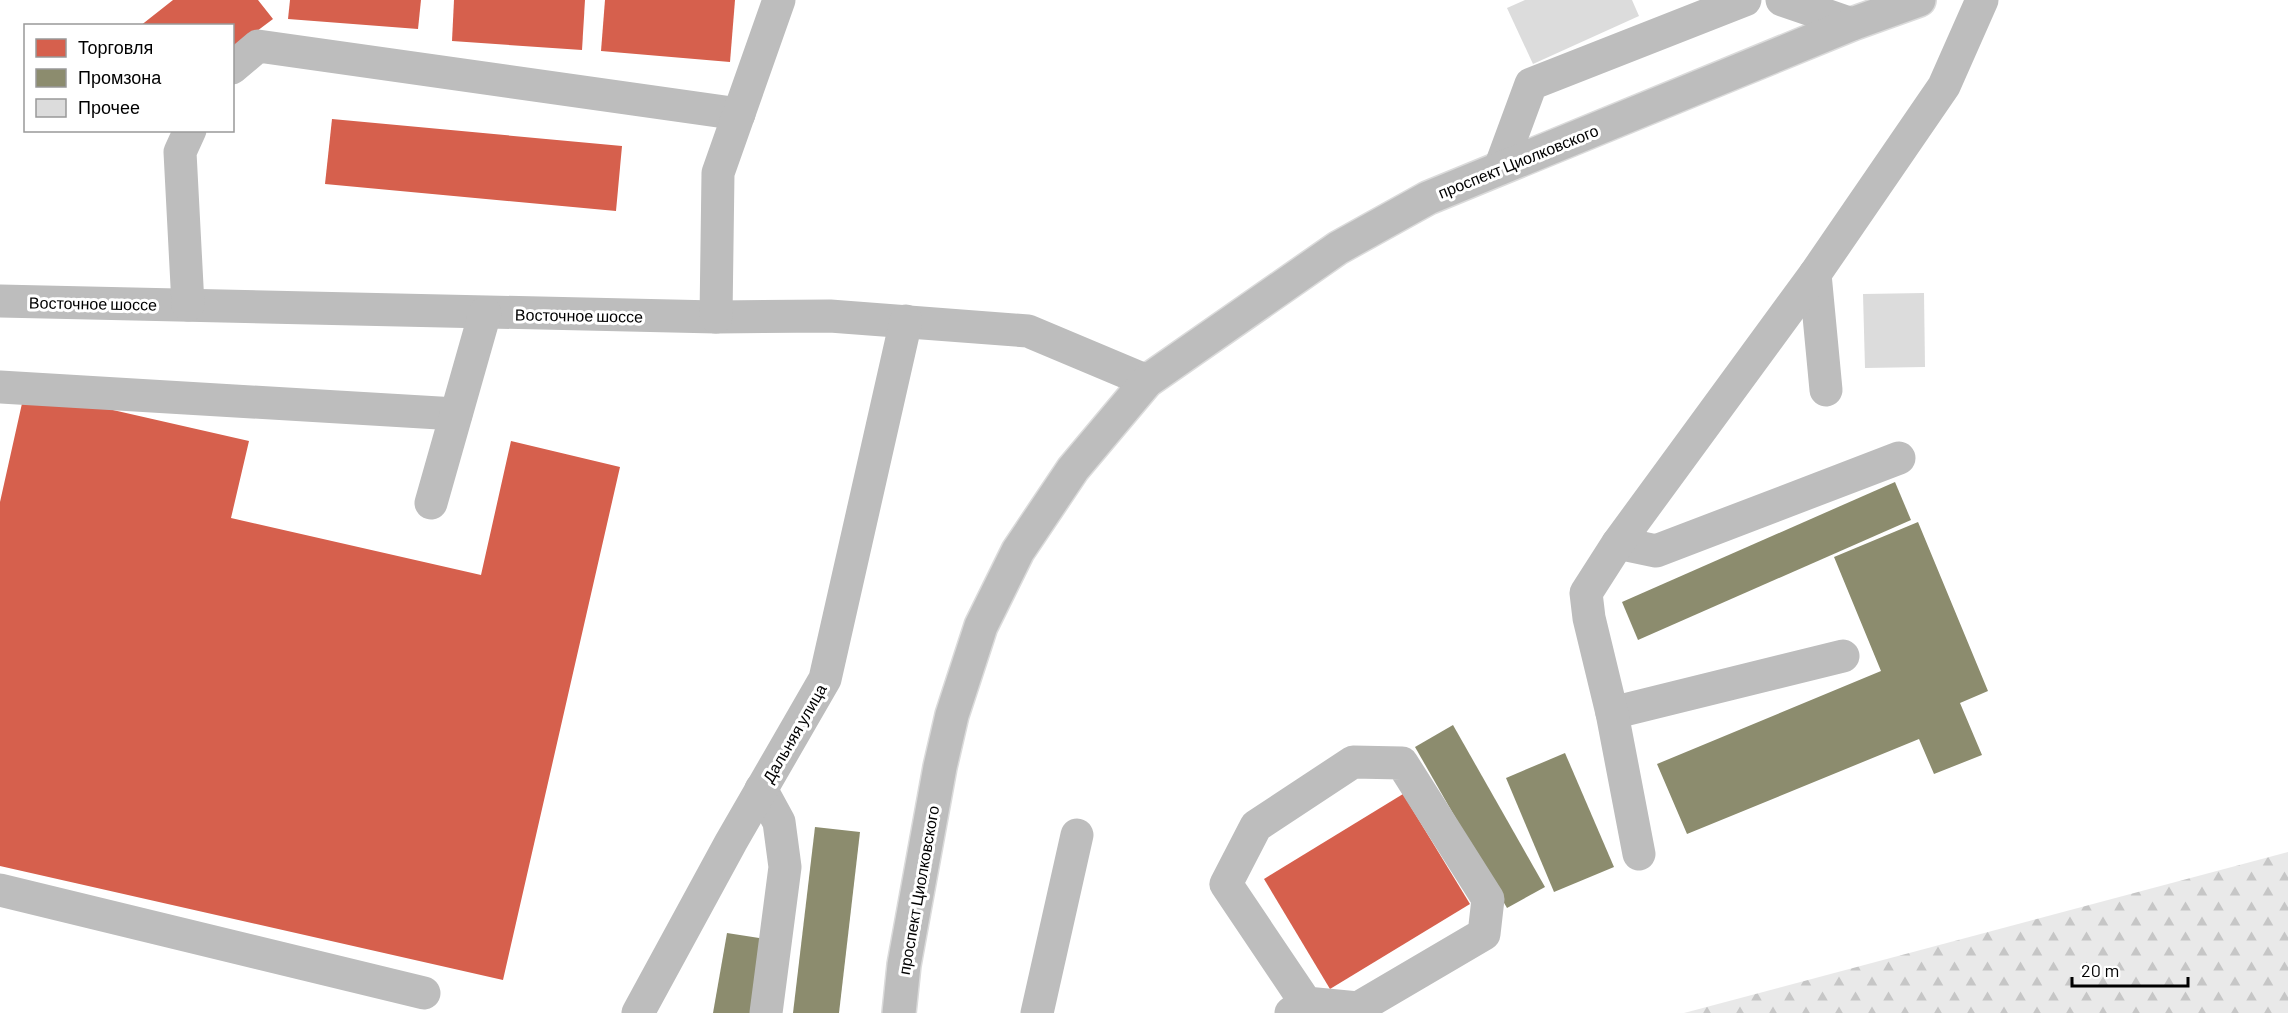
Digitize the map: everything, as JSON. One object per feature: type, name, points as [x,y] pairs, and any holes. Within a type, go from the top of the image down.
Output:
[{"type":"street","points":[[716,317],[718,173],[779,0]]},
{"type":"street","points":[[1500,168],[1531,84],[1745,0]]},
{"type":"street","points":[[1782,0],[1852,24]]},
{"type":"street","name":"проспект Циолковского","points":[[899,1013],[904,965],[940,767],[952,715],[981,626],[1018,551],[1072,469],[1147,381],[1338,248],[1428,198],[1852,24],[1919,0]]},
{"type":"street","points":[[1639,854],[1612,713],[1589,618],[1586,593],[1618,543],[1815,274],[1944,86],[1982,0]]},
{"type":"street","points":[[234,66],[258,46],[739,114]]},
{"type":"street","points":[[188,305],[180,152],[189,132]]},
{"type":"street","points":[[1815,274],[1826,390]]},
{"type":"street","name":"Восточное шоссе","points":[[0,301],[485,313],[716,317],[830,316],[906,321],[1028,331],[1147,381]]},
{"type":"street","points":[[431,503],[485,313]]},
{"type":"street","name":"Дальняя улица","points":[[638,1013],[761,789],[825,679],[906,321]]},
{"type":"street","points":[[0,387],[456,414]]},
{"type":"street","points":[[1618,543],[1656,551],[1899,458]]},
{"type":"street","points":[[1612,713],[1843,656]]},
{"type":"street","points":[[1353,762],[1402,763],[1488,899],[1484,934],[1358,1008],[1298,1008],[1226,884],[1256,826],[1353,762]]},
{"type":"street","points":[[761,789],[779,822],[784,867],[766,1013]]},
{"type":"street","points":[[1037,1013],[1077,835]]},
{"type":"street","points":[[0,890],[424,993]]},
{"type":"green space","points":[[2288,852],[2288,1013],[1684,1013]]},
{"type":"building: Торговля","points":[[173,0],[258,0],[273,19],[234,48],[234,24],[143,24]]},
{"type":"building: Торговля","points":[[290,0],[421,0],[418,29],[288,19]]},
{"type":"building: Торговля","points":[[454,0],[585,0],[582,50],[452,41]]},
{"type":"building: Торговля","points":[[605,0],[735,0],[730,62],[601,51]]},
{"type":"building: Торговля","points":[[332,119],[622,146],[616,211],[325,184]]},
{"type":"building: Торговля","points":[[25,390],[249,441],[231,518],[481,575],[511,441],[620,467],[503,980],[0,866],[0,502]]},
{"type":"building: Торговля","points":[[1403,794],[1470,904],[1330,989],[1264,879]]},
{"type":"building: Промзона","points":[[1895,482],[1911,520],[1638,640],[1622,602]]},
{"type":"building: Промзона","points":[[1918,522],[1988,691],[1960,703],[1982,755],[1934,774],[1919,739],[1687,834],[1657,764],[1881,671],[1834,557]]},
{"type":"building: Промзона","points":[[1453,725],[1545,887],[1507,908],[1415,747]]},
{"type":"building: Промзона","points":[[1565,753],[1614,867],[1554,892],[1506,778]]},
{"type":"building: Промзона","points":[[815,827],[860,832],[839,1013],[793,1013]]},
{"type":"building: Промзона","points":[[727,933],[766,939],[753,1013],[713,1013]]},
{"type":"building: Прочее","points":[[1525,0],[1632,0],[1639,16],[1533,64],[1507,8]]},
{"type":"building: Прочее","points":[[1924,293],[1925,367],[1865,368],[1863,294]]}]
